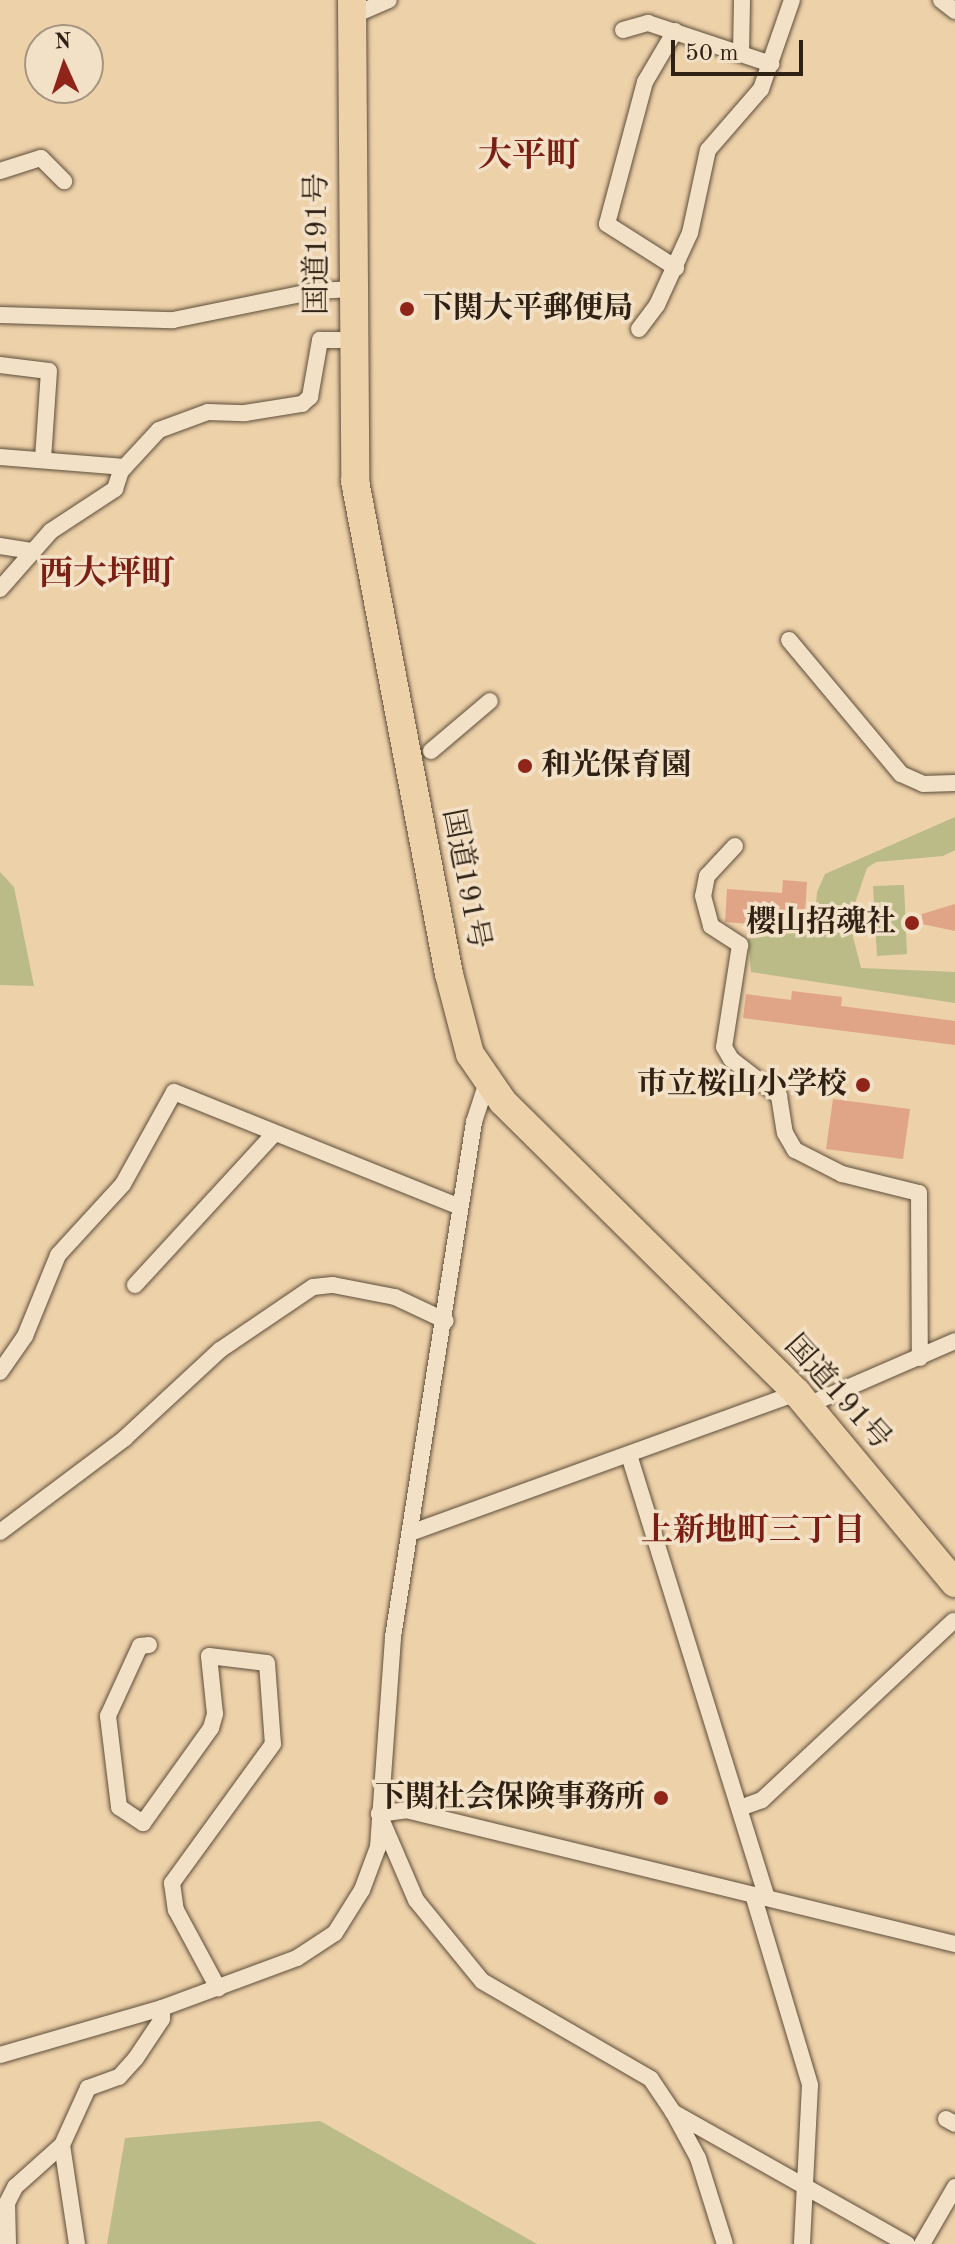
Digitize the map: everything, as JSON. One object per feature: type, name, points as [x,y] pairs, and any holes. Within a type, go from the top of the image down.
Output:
[{"type":"highway","name":"国道191号","points":[[352,8],[355,481],[449,974],[470,1054],[487,1082],[803,1399],[955,1583]]},
{"type":"street","points":[[352,8],[389,0]]},
{"type":"street","points":[[741,53],[742,0]]},
{"type":"street","points":[[639,329],[676,268],[690,233],[708,150],[761,89],[792,0]]},
{"type":"street","points":[[941,0],[955,11]]},
{"type":"street","points":[[623,30],[648,23],[771,64]]},
{"type":"street","points":[[675,31],[645,82],[607,224],[676,268]]},
{"type":"street","points":[[0,171],[41,158],[64,181]]},
{"type":"street","points":[[0,315],[173,320],[316,291],[352,289]]},
{"type":"street","points":[[0,589],[51,531],[115,489],[125,467],[159,430],[178,420],[208,412],[245,413],[302,404],[310,397],[320,340],[352,340]]},
{"type":"street","points":[[0,365],[49,371],[43,460]]},
{"type":"street","points":[[0,457],[125,467]]},
{"type":"street","points":[[0,546],[33,551]]},
{"type":"street","points":[[789,640],[901,774],[923,784],[955,783]]},
{"type":"street","points":[[431,751],[490,701]]},
{"type":"street","points":[[735,846],[707,876],[703,896],[711,926],[740,945],[724,1047],[731,1059],[779,1096],[785,1133],[795,1150],[842,1174],[919,1193],[920,1358]]},
{"type":"street","points":[[0,2055],[162,2008],[297,1958],[335,1933],[368,1876],[378,1847],[393,1637],[446,1321],[460,1207],[487,1082]]},
{"type":"street","points":[[0,1372],[25,1336],[58,1255],[123,1184],[174,1092],[460,1207]]},
{"type":"street","points":[[135,1285],[274,1134]]},
{"type":"street","points":[[0,1532],[125,1438],[220,1350],[313,1287],[333,1285],[395,1297],[446,1321]]},
{"type":"street","points":[[410,1533],[629,1455],[920,1358],[955,1341]]},
{"type":"street","points":[[629,1455],[709,1723],[740,1808],[760,1898],[810,2085],[802,2244]]},
{"type":"street","points":[[740,1808],[762,1800],[953,1621]]},
{"type":"street","points":[[149,1645],[140,1646],[108,1716],[119,1807],[143,1823],[211,1728],[215,1714],[209,1656],[267,1663],[273,1744],[172,1883],[176,1910],[218,1988]]},
{"type":"street","points":[[379,1814],[406,1810],[955,1944]]},
{"type":"street","points":[[379,1814],[416,1900],[482,1981],[651,2079],[698,2158],[725,2244]]},
{"type":"street","points":[[8,2244],[7,2203],[15,2187],[62,2145],[88,2088],[119,2077],[162,2019],[162,2008]]},
{"type":"street","points":[[673,2112],[803,2181],[907,2244]]},
{"type":"street","points":[[62,2145],[77,2244]]},
{"type":"street","points":[[922,2244],[955,2187]]},
{"type":"green space","points":[[955,817],[955,850],[943,856],[876,862],[867,868],[853,909],[852,933],[861,968],[955,972],[955,1003],[751,972],[748,939],[814,930],[817,892],[825,874]]},
{"type":"green space","points":[[0,872],[14,887],[34,986],[0,985]]},
{"type":"green space","points":[[904,885],[907,954],[877,956],[873,886]]},
{"type":"green space","points":[[320,2121],[537,2244],[107,2244],[125,2138]]},
{"type":"building","points":[[783,880],[807,882],[804,928],[725,922],[727,889],[782,893]]},
{"type":"building","points":[[955,904],[955,931],[922,924],[922,914]]},
{"type":"building","points":[[792,991],[842,997],[841,1006],[955,1021],[955,1045],[743,1018],[746,994],[791,1000]]},
{"type":"building","points":[[833,1099],[910,1109],[903,1159],[826,1149]]},
{"type":"place","name":"下関大平郵便局","points":[[407,309]]},
{"type":"place","name":"和光保育園","points":[[525,766]]},
{"type":"place","name":"櫻山招魂社","points":[[912,923]]},
{"type":"place","name":"市立桜山小学校","points":[[863,1085]]},
{"type":"place","name":"下関社会保険事務所","points":[[661,1798]]},
{"type":"district","name":"大平町","points":[[529,158]]},
{"type":"district","name":"西大坪町","points":[[107,576]]},
{"type":"district","name":"上新地町三丁目","points":[[753,1532]]}]
